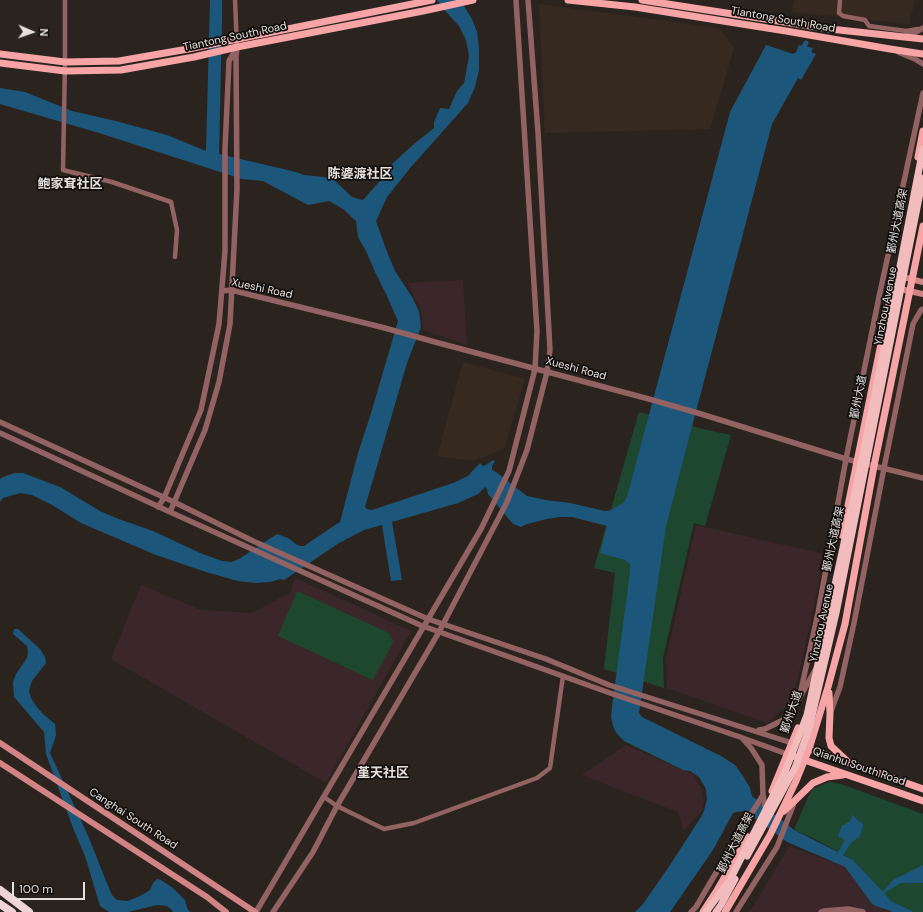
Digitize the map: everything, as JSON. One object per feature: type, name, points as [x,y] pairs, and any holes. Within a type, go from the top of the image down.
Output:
[{"type":"highway","name":"鄞州大道高架","points":[[706,912],[730,880],[785,772],[807,715],[864,450],[923,149]]},
{"type":"highway","name":"Yinzhou Avenue","points":[[716,912],[795,768],[810,729],[836,613],[923,178]]},
{"type":"highway","points":[[0,890],[29,912]]},
{"type":"highway","points":[[0,904],[12,912]]},
{"type":"main road","points":[[0,54],[65,62],[119,61],[188,49],[432,0]]},
{"type":"main road","name":"Tiantong South Road","points":[[568,0],[635,7],[923,54]]},
{"type":"main road","points":[[642,0],[830,29],[923,39]]},
{"type":"main road","name":"Tiantong South Road","points":[[0,63],[65,71],[121,70],[194,57],[470,1]]},
{"type":"main road","name":"Yinzhou Avenue","points":[[892,288],[923,131]]},
{"type":"main road","name":"Yinzhou Avenue","points":[[725,912],[770,835],[796,781],[809,749],[828,687],[845,624],[874,466],[923,226]]},
{"type":"main road","points":[[895,275],[923,282]]},
{"type":"main road","points":[[892,288],[923,294]]},
{"type":"main road","name":"鄞州大道","points":[[703,912],[766,806],[808,704],[892,288]]},
{"type":"main road","points":[[828,687],[830,713],[829,738],[831,746],[851,764]]},
{"type":"main road","name":"Canghai South Road","points":[[0,743],[255,912]]},
{"type":"main road","points":[[792,743],[923,789]]},
{"type":"main road","name":"Qianhu South Road","points":[[787,754],[923,800]]},
{"type":"main road","points":[[0,763],[207,897],[226,912]]},
{"type":"main road","points":[[779,815],[813,783],[827,776],[846,775]]},
{"type":"street","points":[[65,0],[63,170],[112,182],[172,202],[177,230],[175,257]]},
{"type":"street","points":[[158,506],[164,498],[201,410],[219,324],[225,251],[225,149],[229,61],[237,39],[235,0]]},
{"type":"street","points":[[255,912],[482,529],[509,471],[535,369],[537,331],[516,0]]},
{"type":"street","points":[[273,912],[313,852],[337,806],[443,625],[507,502],[527,450],[547,372],[550,350],[538,132],[528,0]]},
{"type":"street","points":[[840,0],[839,13],[843,16],[866,20],[869,26],[906,31],[922,28]]},
{"type":"street","points":[[893,36],[903,37],[922,28]]},
{"type":"street","points":[[170,512],[205,430],[219,382],[230,324],[237,189],[236,58],[234,48]]},
{"type":"street","points":[[890,49],[915,59],[923,64]]},
{"type":"street","name":"Yinzhou Avenue","points":[[799,699],[818,613],[846,459],[879,296],[923,93]]},
{"type":"street","name":"Xueshi Road","points":[[222,291],[231,290],[381,327],[649,399],[846,459],[923,478]]},
{"type":"street","points":[[830,713],[840,687],[854,623],[913,324],[923,309]]},
{"type":"street","points":[[0,422],[174,502],[253,541],[428,619],[546,659],[609,684],[650,698],[756,730],[792,743]]},
{"type":"street","points":[[0,433],[424,627],[787,754]]},
{"type":"street","points":[[756,730],[765,729],[783,720],[799,699],[815,669]]},
{"type":"street","points":[[324,797],[337,806],[384,829],[414,823],[537,778],[550,768],[563,676]]},
{"type":"street","points":[[740,737],[751,748],[762,765],[763,795],[766,806]]},
{"type":"street","points":[[691,912],[763,795]]},
{"type":"street","points":[[736,912],[777,847],[795,800]]},
{"type":"street","points":[[821,912],[848,909],[863,912]]},
{"type":"shaded area","points":[[794,0],[915,0],[909,24],[792,12]]},
{"type":"shaded area","points":[[539,4],[719,28],[734,48],[710,129],[545,133]]},
{"type":"shaded area","points":[[463,280],[467,345],[423,330],[421,310],[407,283]]},
{"type":"shaded area","points":[[463,362],[525,379],[504,449],[473,461],[437,456]]},
{"type":"shaded area","points":[[696,525],[824,554],[793,700],[767,723],[667,688],[666,659]]},
{"type":"shaded area","points":[[295,578],[411,631],[326,783],[111,659],[141,585],[201,610],[252,613],[290,593]]},
{"type":"shaded area","points":[[626,745],[694,775],[701,788],[704,801],[702,811],[684,830],[678,812],[582,775]]},
{"type":"shaded area","points":[[789,846],[845,867],[873,905],[895,912],[748,912],[753,907]]},
{"type":"green space","points":[[639,412],[731,435],[705,526],[694,523],[663,658],[664,688],[604,669],[615,573],[594,568]]},
{"type":"green space","points":[[297,591],[389,633],[393,642],[373,680],[278,636]]},
{"type":"green space","points":[[830,782],[841,784],[923,814],[923,912],[913,912],[891,901],[853,860],[815,839],[794,830],[813,789]]},
{"type":"water","points":[[210,0],[222,0],[219,154],[304,175],[332,178],[352,197],[363,200],[386,174],[393,163],[434,128],[434,122],[440,108],[449,109],[457,91],[464,83],[469,56],[466,40],[459,26],[437,0],[459,0],[472,19],[477,32],[479,70],[475,87],[468,103],[411,167],[387,197],[376,221],[395,271],[412,297],[419,311],[421,327],[407,363],[365,507],[372,510],[453,483],[468,476],[480,463],[483,466],[493,460],[495,461],[492,466],[492,470],[527,496],[570,503],[605,511],[611,510],[623,503],[627,497],[730,112],[766,45],[793,54],[796,52],[799,45],[813,48],[811,52],[816,54],[801,80],[798,78],[772,124],[685,453],[666,526],[639,713],[642,717],[721,756],[735,765],[750,788],[752,796],[794,830],[838,852],[845,840],[838,836],[842,825],[850,821],[852,815],[855,817],[863,825],[861,833],[859,837],[852,842],[843,855],[853,860],[883,892],[893,880],[923,865],[923,883],[901,883],[884,893],[891,901],[914,912],[891,912],[873,905],[845,867],[787,842],[747,812],[743,811],[733,813],[713,850],[670,912],[635,912],[643,904],[701,817],[707,799],[706,789],[699,777],[690,771],[683,770],[624,741],[617,734],[613,726],[611,717],[612,707],[630,564],[625,560],[600,553],[607,526],[572,517],[559,517],[527,524],[521,527],[513,524],[488,494],[485,487],[478,494],[458,503],[392,522],[402,580],[391,581],[382,525],[364,530],[339,543],[284,580],[280,579],[270,582],[256,583],[238,581],[156,555],[81,523],[52,505],[32,495],[20,493],[3,498],[0,502],[0,479],[15,473],[23,473],[60,487],[100,511],[116,518],[153,531],[200,553],[222,561],[231,562],[239,559],[277,534],[288,538],[297,545],[304,546],[340,522],[358,453],[398,321],[367,253],[358,237],[356,221],[343,209],[329,201],[308,205],[263,181],[242,179],[99,133],[0,104],[0,88],[25,92],[72,111],[167,135],[206,151]]},
{"type":"water","points":[[14,629],[18,629],[40,649],[45,657],[46,663],[32,681],[29,691],[36,706],[55,724],[56,735],[50,753],[89,838],[112,895],[117,900],[128,901],[150,890],[153,883],[157,879],[173,888],[185,900],[187,908],[190,912],[173,912],[167,906],[157,905],[128,912],[109,912],[100,906],[85,856],[73,828],[46,754],[44,732],[14,697],[13,682],[16,674],[27,658],[28,652],[27,646],[13,634]]},
{"type":"waterway","points":[[801,52],[806,43]]},
{"type":"district","name":"陈婆渡社区","points":[[360,175]]},
{"type":"district","name":"鲍家耷社区","points":[[70,185]]},
{"type":"district","name":"堇天社区","points":[[383,774]]}]
